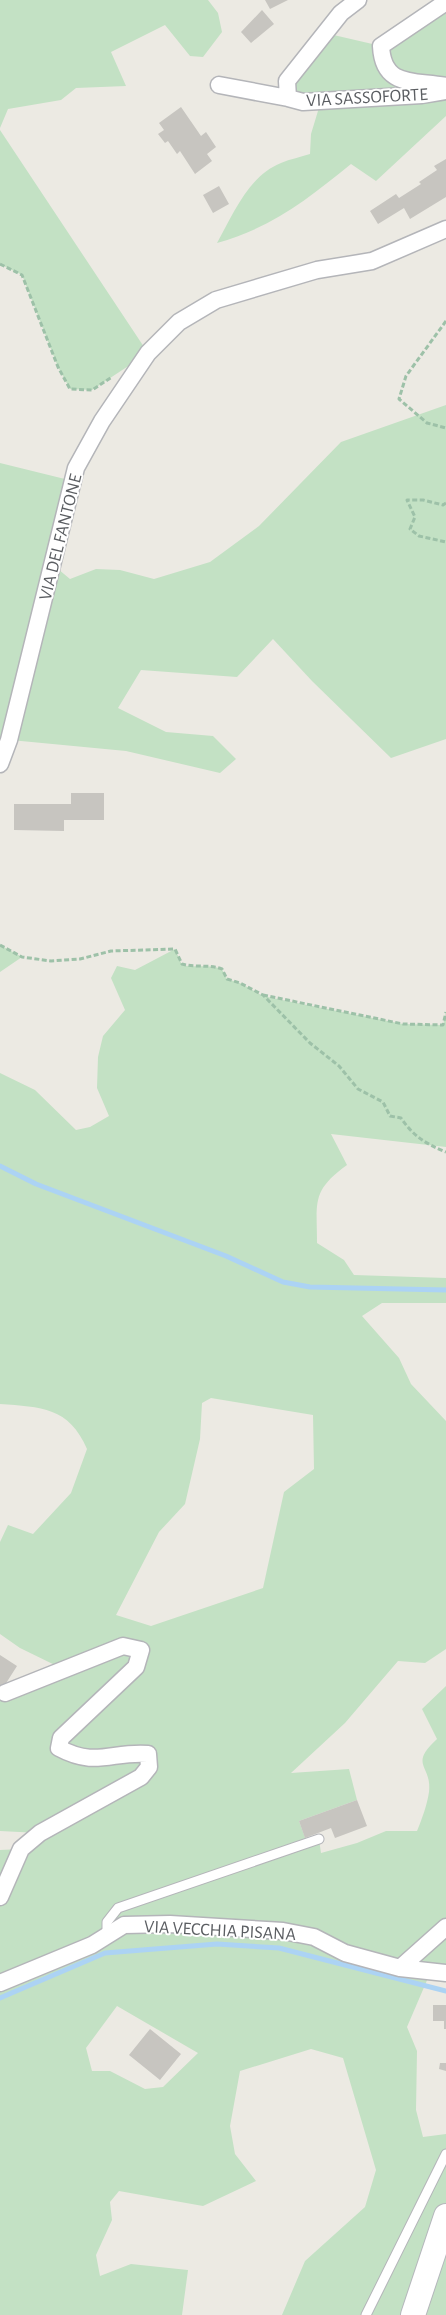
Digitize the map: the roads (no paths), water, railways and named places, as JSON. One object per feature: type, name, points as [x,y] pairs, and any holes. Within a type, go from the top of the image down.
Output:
[{"type":"main road","points":[[413,2315],[446,2216]]},
{"type":"street","name":"VIA SASSOFORTE","points":[[288,98],[287,80],[341,14],[358,0]]},
{"type":"street","name":"VIA SASSOFORTE","points":[[446,2],[380,46],[382,61],[388,72],[406,81],[419,80],[446,86]]},
{"type":"street","name":"VIA SASSOFORTE","points":[[219,85],[303,102],[446,92]]},
{"type":"street","name":"VIA DEL FANTONE","points":[[0,764],[9,740],[76,468],[102,421],[148,353],[179,322],[216,300],[317,270],[372,261],[446,229]]},
{"type":"street","points":[[0,1897],[21,1849],[40,1834],[142,1776],[149,1767],[148,1754],[131,1752],[96,1760],[71,1755],[59,1748],[62,1738],[136,1667],[140,1650],[123,1646],[5,1693]]},
{"type":"street","name":"VIA VECCHIA PISANA","points":[[0,1983],[92,1946],[107,1934],[124,1925],[170,1924],[283,1931],[314,1937],[345,1953],[400,1968],[446,1973]]},
{"type":"street","points":[[400,1968],[446,1927]]},
{"type":"lane","points":[[107,1934],[107,1922],[118,1908],[319,1839]]},
{"type":"lane","points":[[366,2315],[446,2154]]},
{"type":"waterway","points":[[0,1166],[36,1184],[226,1256],[283,1282],[310,1287],[446,1290]]},
{"type":"waterway","points":[[0,1998],[105,1953],[217,1944],[279,1948],[446,1991]]}]
